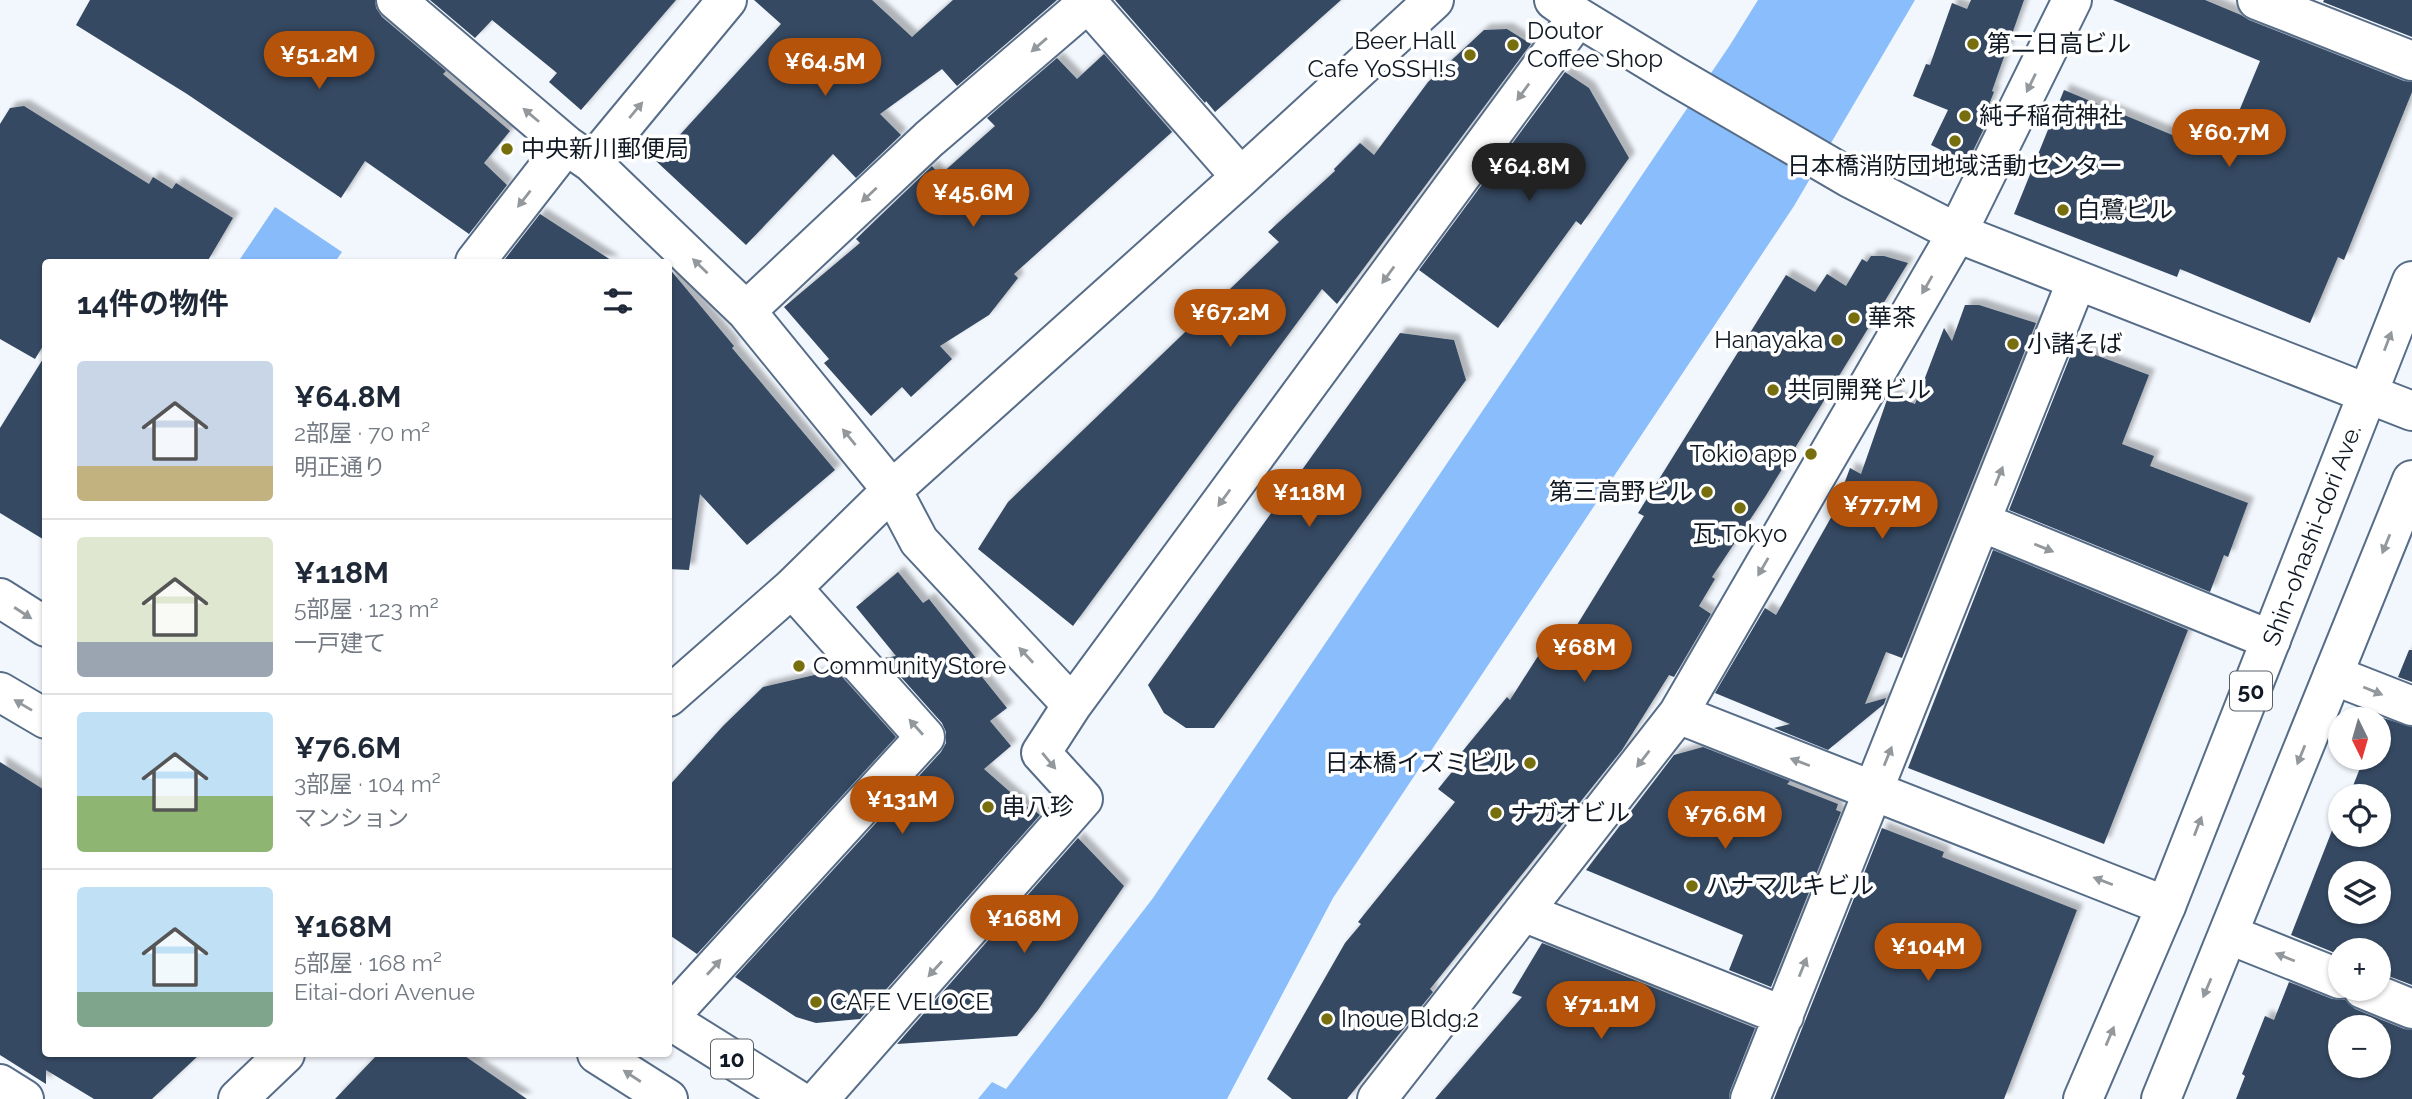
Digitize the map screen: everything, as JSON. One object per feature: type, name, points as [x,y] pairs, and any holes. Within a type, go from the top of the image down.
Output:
[{"type":"street","points":[[396,0],[579,154],[746,311],[892,490],[919,541],[1072,705]]},
{"type":"street","points":[[478,259],[727,0]]},
{"type":"street","points":[[672,693],[792,588],[892,490],[1434,0]]},
{"type":"street","points":[[1377,1099],[1678,714],[1957,233],[2072,0]]},
{"type":"street","points":[[2257,0],[2412,61]]},
{"type":"street","points":[[746,311],[929,139],[1089,1],[1241,177]]},
{"type":"street","points":[[819,1099],[1083,799],[1041,753],[1072,705],[1566,9],[1673,75],[1850,177],[1957,233],[2412,411]]},
{"type":"street","points":[[1750,1099],[2077,280]]},
{"type":"street","name":"Shin-ohashi-dori Ave.","points":[[2083,1099],[2166,906],[2412,281]]},
{"type":"street","points":[[2161,1099],[2230,935],[2412,480]]},
{"type":"street","points":[[1980,522],[2271,639]]},
{"type":"street","points":[[672,1014],[925,737],[792,588]]},
{"type":"street","points":[[0,598],[42,624]]},
{"type":"street","points":[[2333,675],[2412,706]]},
{"type":"street","points":[[0,692],[42,717]]},
{"type":"street","points":[[1678,714],[2166,906]]},
{"type":"street","points":[[1523,912],[1784,1016]]},
{"type":"street","points":[[2230,935],[2328,974]]},
{"type":"street","points":[[2391,1000],[2412,1009]]},
{"type":"street","name":"10","points":[[672,1021],[796,1099]]},
{"type":"street","points":[[238,1099],[282,1057]]},
{"type":"street","points":[[602,1057],[668,1099]]},
{"type":"street","points":[[0,1084],[24,1099]]},
{"type":"shaded area","points":[[1758,0],[1915,0],[1794,206],[1333,898],[1227,1099],[978,1099],[992,1082],[1006,1089],[1153,898]]},
{"type":"shaded area","points":[[275,207],[342,252],[337,259],[240,259]]},
{"type":"building","points":[[90,0],[375,0],[376,8],[382,17],[446,71],[443,74],[510,131],[484,163],[507,185],[469,234],[365,161],[341,198],[187,94],[76,25]]},
{"type":"building","points":[[430,0],[676,0],[581,110],[549,82],[557,73],[492,20],[475,38]]},
{"type":"building","points":[[754,0],[872,0],[912,37],[953,0],[1057,0],[957,86],[942,69],[880,114],[901,135],[856,178],[833,154],[746,245],[656,161],[781,24]]},
{"type":"building","points":[[1115,0],[1341,0],[1215,112]]},
{"type":"building","points":[[1971,0],[2024,0],[1992,91],[1994,92],[1986,112],[1991,114],[1967,163],[1931,145],[1948,110],[1913,96],[1926,64],[1930,65],[1952,3],[1967,9]]},
{"type":"building","points":[[2113,0],[2205,0],[2249,20],[2412,82],[2412,92],[2344,260],[2338,257],[2310,323],[2180,269],[2177,277],[2014,214],[2064,90],[2194,144],[2195,140],[2222,152],[2260,61]]},
{"type":"building","points":[[2412,0],[2412,37],[2323,2]]},
{"type":"building","points":[[1507,29],[1531,44],[1337,304],[1322,289],[1073,626],[978,549],[1008,502],[1279,242],[1268,232],[1335,171],[1360,143],[1374,155],[1428,82],[1484,30]]},
{"type":"building","points":[[1104,54],[1172,132],[1014,274],[1018,278],[989,315],[940,346],[952,359],[911,397],[902,387],[871,416],[824,363],[829,359],[784,307],[860,243],[856,239],[932,166],[940,175],[995,126],[987,118],[1057,58],[1077,79]]},
{"type":"building","points":[[1565,72],[1589,88],[1629,158],[1581,225],[1576,221],[1498,328],[1419,270]]},
{"type":"building","points":[[24,106],[149,184],[153,177],[172,189],[176,183],[233,218],[209,259],[42,259],[42,348],[35,359],[0,339],[0,124],[10,108]]},
{"type":"building","points":[[540,214],[609,259],[505,259]]},
{"type":"building","points":[[1871,256],[1884,256],[1908,263],[1765,497],[1712,577],[1715,579],[1699,606],[1711,614],[1674,677],[1669,675],[1622,750],[1430,989],[1433,992],[1347,1099],[1292,1099],[1267,1079],[1345,943],[1361,924],[1358,922],[1455,802],[1438,789],[1465,756],[1461,753],[1507,697],[1510,700],[1547,642],[1561,651],[1644,516],[1638,513],[1786,275],[1815,292],[1827,274],[1846,286],[1862,259],[1867,262]]},
{"type":"building","points":[[672,272],[835,470],[747,545],[700,494],[689,570],[672,569]]},
{"type":"building","points":[[1965,305],[1979,305],[2036,323],[1902,658],[1886,652],[1865,704],[1886,698],[1884,704],[1828,750],[1774,728],[1790,724],[1715,693],[1765,608],[1776,615],[1833,514],[1850,468],[1861,474],[1889,394],[1915,404],[1944,328],[1952,341]]},
{"type":"building","points":[[1400,333],[1454,340],[1466,380],[1214,728],[1186,728],[1164,713],[1148,685]]},
{"type":"building","points":[[2074,347],[2149,375],[2122,444],[2154,456],[2150,466],[2248,503],[2228,557],[2224,555],[2210,592],[2009,510]]},
{"type":"building","points":[[42,360],[42,539],[0,513],[0,428]]},
{"type":"building","points":[[1993,550],[2188,630],[2104,844],[1908,768]]},
{"type":"building","points":[[898,572],[923,603],[929,599],[976,658],[970,662],[1007,708],[990,721],[1011,746],[984,769],[1040,815],[860,1019],[816,1023],[796,1017],[735,977],[941,752],[946,743],[946,732],[942,723],[884,658],[896,656],[856,607]]},
{"type":"building","points":[[2409,650],[2412,650],[2412,682],[2398,677]]},
{"type":"building","points":[[836,670],[896,737],[697,954],[672,937],[672,783],[763,687]]},
{"type":"building","points":[[2391,720],[2412,727],[2412,985],[2391,977],[2391,938],[2328,938],[2328,950],[2291,935],[2328,841],[2328,847],[2391,847],[2391,784],[2354,784],[2359,770],[2391,770]]},
{"type":"building","points":[[1703,747],[1790,781],[1787,784],[1838,804],[1836,810],[1841,812],[1771,987],[1729,970],[1743,935],[1586,870],[1674,755]]},
{"type":"building","points":[[0,762],[42,788],[42,1057],[197,1057],[152,1099],[94,1099],[46,1070],[46,1084],[0,1055]]},
{"type":"building","points":[[1882,828],[1944,852],[1942,857],[2077,910],[2004,1099],[1774,1099]]},
{"type":"building","points":[[1078,838],[1124,886],[1017,1036],[897,1044]]},
{"type":"building","points":[[1542,943],[1755,1028],[1729,1099],[1435,1099],[1522,997],[1512,993]]},
{"type":"building","points":[[2289,982],[2328,997],[2328,1001],[2346,1001],[2355,1009],[2370,1015],[2328,1015],[2328,1078],[2391,1078],[2391,1024],[2412,1030],[2412,1099],[2236,1099],[2245,1076],[2242,1074],[2265,1016],[2274,1020]]},
{"type":"building","points":[[375,1057],[466,1057],[527,1099],[335,1099]]},
{"type":"place","name":"第二日高ビル","points":[[1973,44]]},
{"type":"place","name":"Doutor Coffee Shop","points":[[1513,45]]},
{"type":"place","name":"Beer Hall Cafe YoSSH!s","points":[[1470,55]]},
{"type":"place","name":"純子稲荷神社","points":[[1965,116]]},
{"type":"place","name":"日本橋消防団地域活動センター","points":[[1955,141]]},
{"type":"place","name":"中央新川郵便局","points":[[507,149]]},
{"type":"place","name":"白鷺ビル","points":[[2063,210]]},
{"type":"place","name":"華茶","points":[[1854,318]]},
{"type":"place","name":"Hanayaka","points":[[1837,340]]},
{"type":"place","name":"小諸そば","points":[[2013,344]]},
{"type":"place","name":"共同開発ビル","points":[[1773,390]]},
{"type":"place","name":"Tokio app","points":[[1811,454]]},
{"type":"place","name":"第三高野ビル","points":[[1707,492]]},
{"type":"place","name":"瓦.Tokyo","points":[[1740,508]]},
{"type":"place","name":"Community Store","points":[[799,666]]},
{"type":"place","name":"日本橋イズミビル","points":[[1530,763]]},
{"type":"place","name":"串八珍","points":[[988,807]]},
{"type":"place","name":"ナガオビル","points":[[1496,813]]},
{"type":"place","name":"ハナマルキビル","points":[[1692,886]]},
{"type":"place","name":"CAFE VELOCE","points":[[816,1002]]},
{"type":"place","name":"Inoue Bldg.2","points":[[1327,1019]]}]
